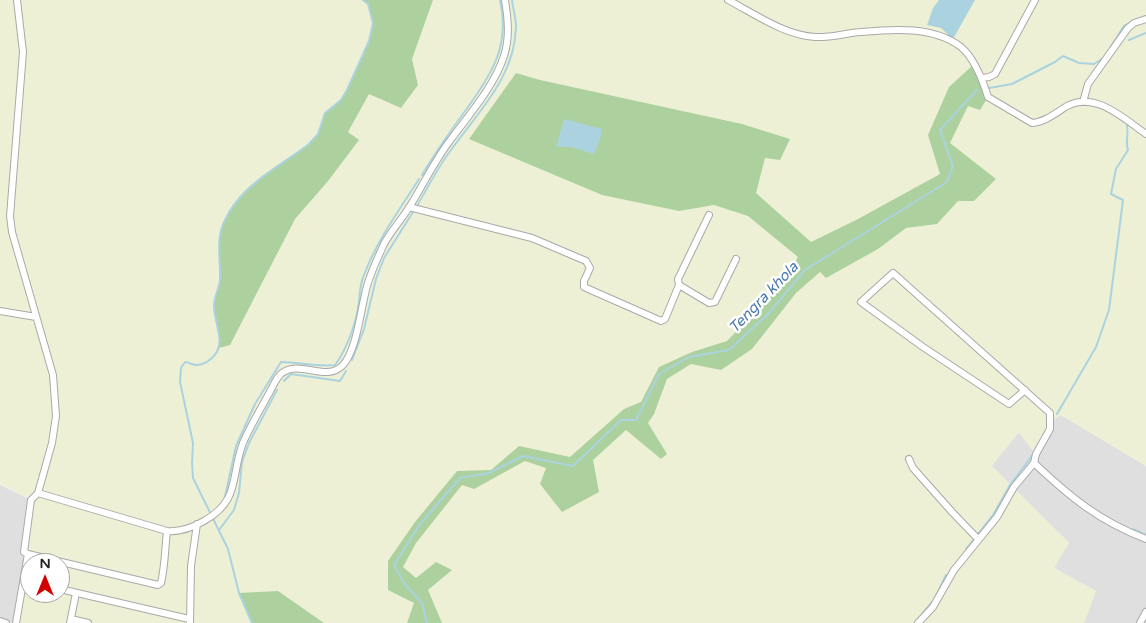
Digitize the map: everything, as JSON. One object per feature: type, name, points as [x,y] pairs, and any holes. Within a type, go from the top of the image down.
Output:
[{"type":"street","points":[[17,0],[23,52],[10,216],[12,232],[53,375],[56,416],[52,443],[38,493],[31,500],[24,552],[26,553]]},
{"type":"street","points":[[38,493],[168,531],[179,532],[198,524],[218,512],[226,504],[231,493],[244,442],[275,382],[282,373],[296,368],[332,372],[348,360],[359,324],[367,286],[385,243],[439,156],[483,96],[499,68],[504,56],[509,27],[505,0]]},
{"type":"street","points":[[728,0],[785,30],[816,37],[882,31],[939,35],[961,48],[982,78],[988,97],[1032,123],[1047,118],[1076,102],[1083,102],[1103,104],[1146,134]]},
{"type":"street","points":[[982,78],[995,74],[1035,0]]},
{"type":"street","points":[[1083,102],[1088,84],[1123,34],[1134,23],[1146,19]]},
{"type":"street","points":[[409,207],[532,238],[586,261],[590,268],[584,282],[584,288],[661,321],[665,319],[679,285],[678,279],[680,274],[709,215]]},
{"type":"street","points":[[679,285],[709,303],[715,302],[736,259]]},
{"type":"street","points":[[918,623],[933,607],[954,570],[997,517],[1014,487],[1034,463],[1036,454],[1050,429],[1050,413],[1025,390],[893,273],[861,302],[923,347],[1009,404],[1025,390]]},
{"type":"street","points":[[0,311],[36,317]]},
{"type":"street","points":[[909,459],[919,475],[978,539]]},
{"type":"street","points":[[1034,463],[1075,500],[1118,527],[1146,539]]},
{"type":"street","points":[[70,592],[190,621],[191,566],[198,524]]},
{"type":"street","points":[[70,564],[158,585],[161,583],[163,576],[164,552],[168,531]]},
{"type":"street","points":[[76,593],[70,621],[88,623]]},
{"type":"street","points":[[16,623],[20,600]]},
{"type":"street","points":[[1140,623],[1146,612]]},
{"type":"street","points":[[0,621],[6,623]]},
{"type":"shaded area","points":[[1061,415],[1146,466],[1146,623],[1084,623],[1096,591],[1054,568],[1069,542],[987,469],[1019,432],[1035,454],[1050,422]]},
{"type":"shaded area","points":[[0,485],[31,500],[25,553],[20,553],[20,593],[15,623],[0,623]]},
{"type":"green space","points":[[0,0],[1146,0],[1146,466],[1061,415],[1050,422],[1036,454],[1019,432],[992,466],[1069,543],[1054,568],[1096,591],[1084,623],[15,623],[20,593],[20,603],[70,603],[70,553],[25,553],[36,501],[0,484]]},
{"type":"green space","points":[[363,0],[433,0],[412,59],[418,85],[401,108],[369,94],[348,132],[359,140],[328,181],[295,219],[230,345],[219,348],[220,343],[214,306],[220,280],[220,237],[226,216],[234,203],[257,180],[309,144],[318,134],[325,113],[341,100],[369,41],[373,23],[368,4]]},
{"type":"green space","points":[[974,64],[988,97],[980,110],[968,106],[950,143],[996,179],[974,201],[958,201],[937,224],[906,228],[878,249],[826,278],[820,272],[796,293],[752,349],[721,370],[691,364],[667,379],[654,414],[648,423],[667,454],[661,459],[626,430],[593,460],[599,492],[562,512],[540,484],[546,468],[525,461],[474,489],[462,485],[416,543],[403,567],[416,578],[436,562],[452,570],[428,590],[442,623],[407,623],[414,603],[388,590],[388,561],[415,522],[457,471],[491,470],[519,446],[570,457],[624,409],[641,402],[659,367],[692,352],[727,341],[782,284],[798,257],[748,216],[714,205],[679,211],[602,195],[469,139],[516,73],[540,80],[742,124],[790,139],[780,160],[765,158],[756,193],[811,242],[858,219],[940,174],[928,135],[949,87]]},
{"type":"green space","points":[[278,591],[324,623],[252,623],[239,593]]},
{"type":"water","points":[[939,0],[975,0],[953,39],[941,28],[927,25],[933,8]]},
{"type":"water","points":[[564,119],[602,129],[594,154],[571,147],[556,147]]},
{"type":"waterway","points":[[252,623],[239,593],[228,549],[193,478],[193,443],[180,382],[181,368],[185,362],[196,365],[207,362],[213,357],[219,346],[219,333],[214,306],[220,280],[220,235],[225,220],[232,208],[251,187],[309,144],[318,134],[325,113],[341,100],[369,41],[373,23],[368,4],[363,0]]},
{"type":"waterway","points":[[422,175],[492,70],[501,44],[503,31],[500,0]]},
{"type":"waterway","points":[[417,206],[442,163],[483,108],[502,78],[514,45],[516,24],[512,0]]},
{"type":"waterway","points":[[1110,48],[1124,26],[1130,23]]},
{"type":"waterway","points":[[1129,40],[1146,33]]},
{"type":"waterway","name":"Tengra khola","points":[[989,88],[1012,84],[1063,56],[1079,63],[1094,64],[1103,58]]},
{"type":"waterway","name":"Tengra khola","points":[[427,623],[422,603],[404,583],[394,565],[420,524],[460,478],[489,473],[523,456],[573,466],[621,420],[636,420],[659,374],[689,357],[729,350],[767,315],[805,270],[947,182],[953,166],[940,130],[977,90]]},
{"type":"waterway","points":[[1057,414],[1096,347],[1109,310],[1123,200],[1111,194],[1116,169],[1128,150],[1127,126]]},
{"type":"waterway","points":[[224,501],[236,446],[255,404],[281,362],[335,365],[354,326],[360,288],[369,263],[389,226],[419,179]]},
{"type":"waterway","points":[[352,360],[364,329],[376,279],[384,258],[413,212]]},
{"type":"waterway","points":[[284,381],[291,374],[340,381],[346,371]]},
{"type":"waterway","points":[[219,530],[234,510],[239,493],[242,462],[249,443],[277,390]]},
{"type":"waterway","points":[[977,535],[993,515],[1010,485],[1034,453]]},
{"type":"waterway","points":[[1133,529],[1146,535]]},
{"type":"waterway","points":[[966,549],[974,539]]},
{"type":"waterway","points":[[935,598],[946,575]]},
{"type":"waterway","points":[[922,614],[932,602]]}]
